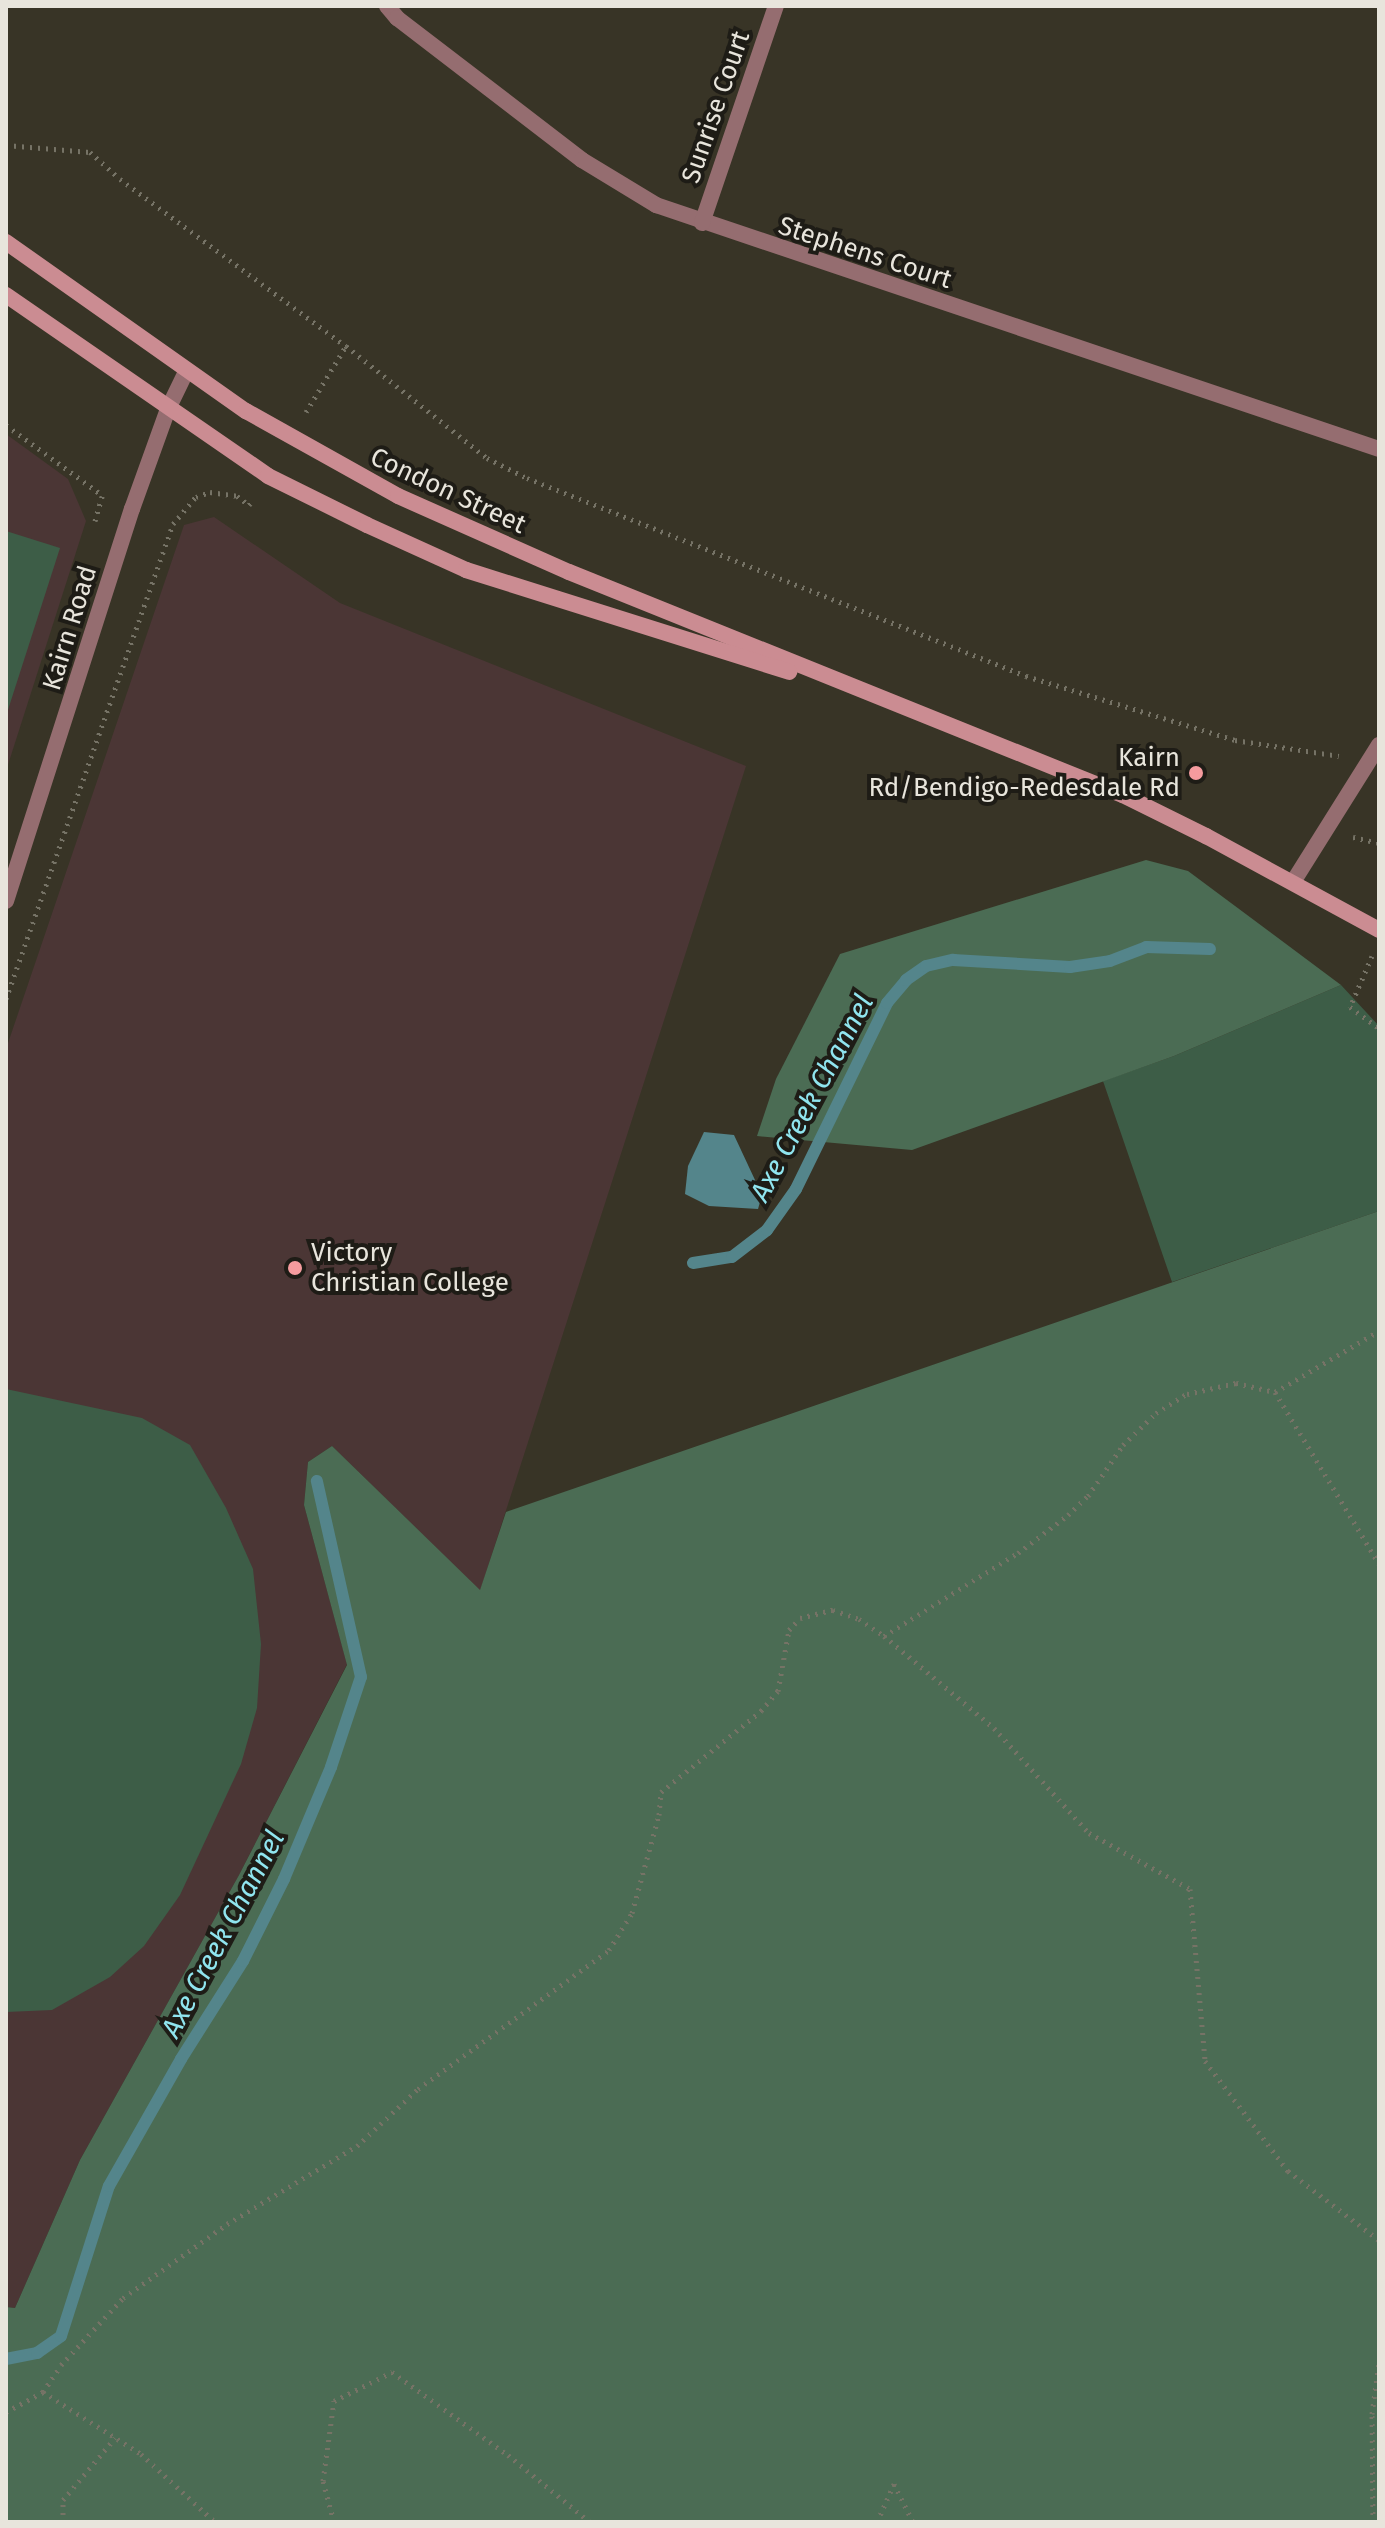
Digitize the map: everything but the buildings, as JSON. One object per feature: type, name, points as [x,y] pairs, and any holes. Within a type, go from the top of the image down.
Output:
[{"type":"main road","name":"Condon Street","points":[[6,242],[186,372],[347,469],[473,532],[1123,795],[1379,930]]},
{"type":"main road","name":"Condon Street","points":[[6,295],[268,476],[466,570],[909,710]]},
{"type":"street","name":"Stephens Court","points":[[387,6],[397,18],[582,160],[646,200],[702,223],[1379,449]]},
{"type":"street","name":"Sunrise Court","points":[[702,223],[776,6]]},
{"type":"street","name":"Kairn Road","points":[[6,901],[132,509],[168,409],[186,372]]},
{"type":"street","points":[[1293,882],[1379,745]]},
{"type":"path","points":[[6,145],[90,152],[120,179],[346,346]]},
{"type":"path","points":[[6,425],[102,496],[173,524]]},
{"type":"path","points":[[1373,953],[1350,1007],[1379,1028]]},
{"type":"path","points":[[884,1636],[1018,1553],[1068,1515],[1088,1496],[1123,1445],[1156,1413],[1187,1394],[1236,1383],[1275,1392],[1379,1331]]},
{"type":"path","points":[[1275,1392],[1379,1564]]},
{"type":"path","points":[[6,2412],[43,2392],[61,2365],[123,2298],[227,2224],[357,2146],[418,2089],[609,1950],[632,1913],[659,1815],[661,1792],[761,1711],[778,1691],[789,1630],[800,1618],[833,1610],[859,1619],[884,1636],[994,1728],[1089,1833],[1190,1889],[1205,2061],[1288,2171],[1379,2240]]},
{"type":"path","points":[[1373,2522],[1372,2414],[1379,2362]]},
{"type":"path","points":[[334,2522],[323,2481],[334,2401],[392,2372],[508,2455],[590,2522]]},
{"type":"path","points":[[43,2392],[141,2454],[215,2522]]},
{"type":"path","points":[[63,2522],[63,2500],[115,2438]]},
{"type":"path","points":[[877,2522],[894,2484],[913,2522]]},
{"type":"shaded area","points":[[6,434],[68,479],[86,521],[6,771]]},
{"type":"shaded area","name":"Victory Christian College","points":[[214,517],[340,603],[746,766],[480,1591],[332,1446],[308,1462],[304,1505],[347,1664],[239,1875],[80,2160],[15,2308],[6,2307],[6,1049],[184,525]]},
{"type":"green space","points":[[6,531],[60,548],[6,716]]},
{"type":"green space","points":[[1146,860],[1188,871],[1341,985],[1174,1056],[912,1150],[757,1136],[776,1079],[840,954]]},
{"type":"green space","points":[[1341,985],[1379,1026],[1379,1211],[1172,1282],[1103,1081],[1174,1056]]},
{"type":"green space","points":[[1379,1211],[1379,2522],[6,2522],[6,2307],[15,2308],[80,2160],[239,1875],[347,1665],[304,1505],[308,1462],[332,1446],[480,1590],[506,1512]]},
{"type":"green space","points":[[6,1389],[142,1418],[190,1445],[226,1508],[253,1569],[261,1644],[257,1708],[241,1764],[180,1895],[144,1946],[110,1977],[52,2010],[6,2012]]},
{"type":"water","points":[[704,1132],[734,1135],[762,1195],[758,1209],[709,1206],[685,1194],[688,1166]]},
{"type":"waterway","name":"Axe Creek Channel","points":[[693,1263],[732,1257],[767,1230],[796,1189],[887,1003],[906,980],[926,966],[953,960],[1070,967],[1110,961],[1146,947],[1210,949]]},
{"type":"waterway","name":"Axe Creek Channel","points":[[6,2359],[37,2353],[61,2336],[109,2186],[181,2059],[243,1961],[284,1879],[331,1767],[361,1677],[317,1481]]},
{"type":"place","name":"Kairn Rd/Bendigo-Redesdale Rd","points":[[1196,773]]},
{"type":"place","name":"Victory Christian College","points":[[295,1268]]}]
